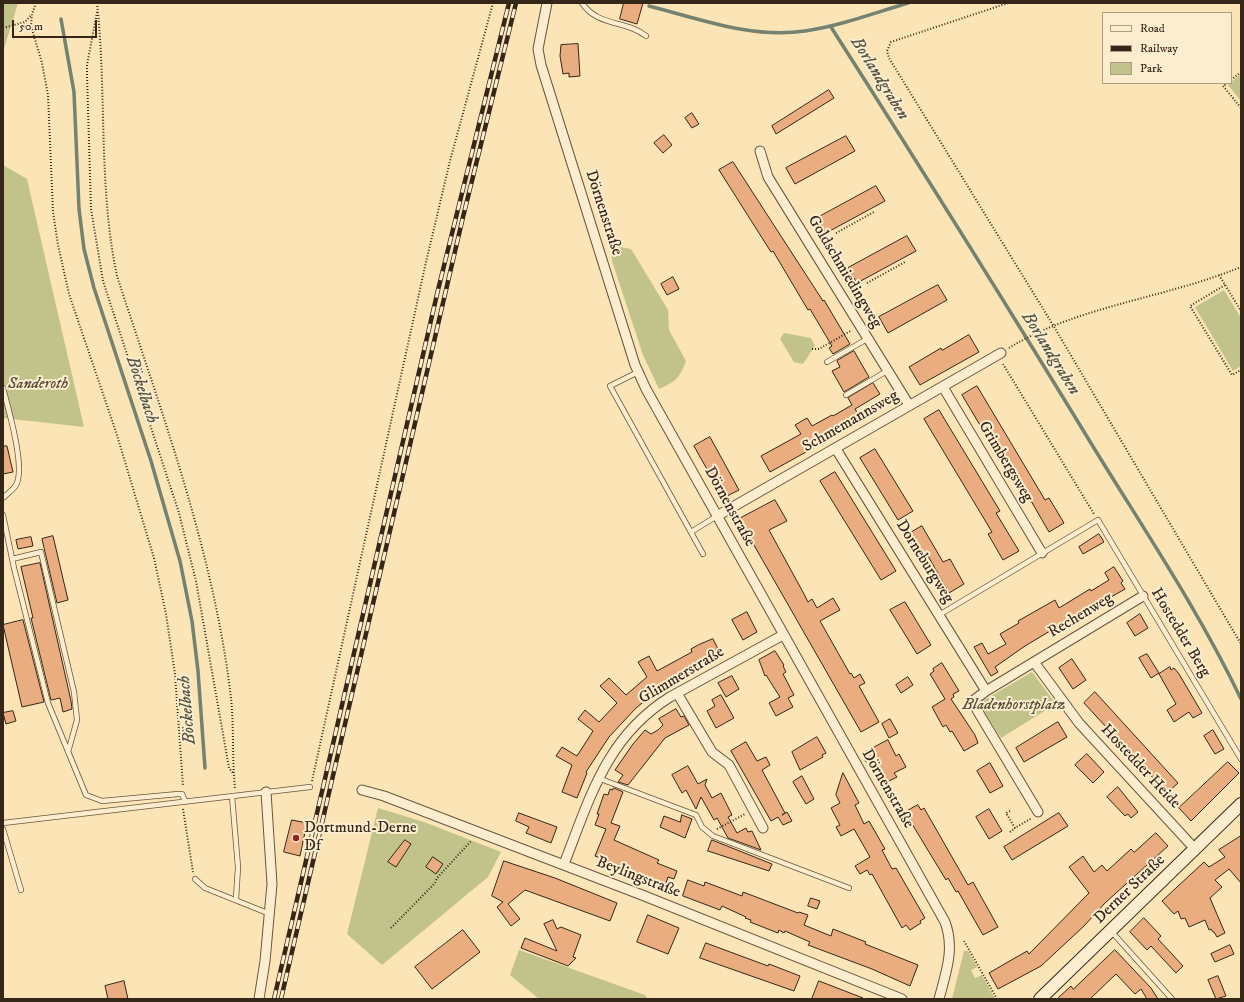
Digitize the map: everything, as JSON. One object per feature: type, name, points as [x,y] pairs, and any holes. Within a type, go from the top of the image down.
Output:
[{"type":"main road","name":"Derner Straße","points":[[1040,999],[1241,804]]},
{"type":"street","name":"Dörnenstraße","points":[[547,3],[538,49],[541,65],[638,372],[783,635],[946,922],[950,935],[951,948],[939,999]]},
{"type":"street","name":"Goldschmiedingweg","points":[[760,151],[768,177],[909,406]]},
{"type":"street","name":"Schmemannsweg","points":[[717,516],[999,354]]},
{"type":"street","name":"Grimbergsweg","points":[[943,387],[1042,553]]},
{"type":"street","name":"Dorneburgweg","points":[[836,449],[986,691]]},
{"type":"street","name":"Rechenweg","points":[[1034,662],[1143,596]]},
{"type":"street","name":"Glimmerstraße","points":[[564,864],[598,778],[610,756],[637,721],[654,707],[677,693],[783,635]]},
{"type":"street","points":[[1034,662],[974,700],[975,705],[1036,815]]},
{"type":"street","name":"Hostedder Heide","points":[[1034,662],[1079,723],[1196,849]]},
{"type":"street","points":[[677,693],[712,752],[729,765],[763,828]]},
{"type":"street","name":"Beylingstraße","points":[[362,790],[384,796],[564,864],[902,999]]},
{"type":"street","points":[[259,999],[265,961],[272,884],[266,792]]},
{"type":"lane","points":[[582,3],[588,13],[598,18],[638,29],[646,36]]},
{"type":"lane","points":[[827,362],[867,339]]},
{"type":"lane","points":[[846,395],[887,371]]},
{"type":"lane","points":[[638,372],[610,386],[703,554]]},
{"type":"lane","points":[[3,388],[18,455],[19,469],[17,484],[3,498]]},
{"type":"lane","points":[[3,515],[12,560],[48,703],[86,795],[102,801],[182,794],[183,802]]},
{"type":"lane","points":[[691,532],[717,516]]},
{"type":"lane","points":[[939,615],[1098,520]]},
{"type":"lane","name":"Hostedder Berg","points":[[1098,520],[1241,759]]},
{"type":"lane","points":[[12,560],[41,552],[74,692],[77,720],[68,752]]},
{"type":"lane","points":[[598,778],[696,815],[702,827],[713,836],[849,888]]},
{"type":"lane","points":[[3,823],[310,787]]},
{"type":"lane","points":[[234,796],[238,867],[236,899]]},
{"type":"lane","points":[[3,829],[21,890]]},
{"type":"lane","points":[[195,879],[205,888],[236,899],[270,914]]},
{"type":"lane","points":[[1111,930],[1172,999]]},
{"type":"path","points":[[36,3],[32,14],[31,26],[42,63],[48,95],[53,212],[58,245],[69,294],[116,432],[154,558],[166,614],[175,674],[183,802],[191,866],[195,879]]},
{"type":"path","points":[[97,3],[106,201],[110,244],[117,276],[187,493],[205,556],[231,698],[234,796]]},
{"type":"path","points":[[310,787],[426,262],[450,161],[493,3]]},
{"type":"path","points":[[1008,3],[891,42],[887,51],[891,63],[1053,325],[1241,644]]},
{"type":"path","points":[[98,9],[86,75],[91,209],[95,239],[103,281],[179,513],[196,581],[229,768],[234,775]]},
{"type":"path","points":[[3,28],[25,22],[32,14]]},
{"type":"path","points":[[1232,79],[1241,72]]},
{"type":"path","points":[[1226,84],[1223,86],[1241,108]]},
{"type":"path","points":[[836,233],[874,212]]},
{"type":"path","points":[[867,283],[905,262]]},
{"type":"path","points":[[1013,346],[1053,325],[1185,287],[1241,267]]},
{"type":"path","points":[[1219,275],[1241,311]]},
{"type":"path","points":[[1225,285],[1190,306],[1232,375],[1241,370]]},
{"type":"path","points":[[812,349],[819,349],[859,326]]},
{"type":"path","points":[[999,354],[1098,520]]},
{"type":"path","points":[[709,833],[753,810]]},
{"type":"path","points":[[1010,811],[1006,813],[1015,828]]},
{"type":"path","points":[[1010,832],[1036,815]]},
{"type":"path","points":[[391,928],[435,884],[437,878],[480,832]]},
{"type":"path","points":[[964,942],[997,999]]},
{"type":"green space","points":[[3,3],[18,3],[3,52]]},
{"type":"green space","points":[[1241,74],[1241,101],[1228,85],[1232,84],[1232,82]]},
{"type":"green space","name":"Sanderoth","points":[[3,165],[27,179],[84,427],[3,418]]},
{"type":"green space","points":[[615,246],[631,249],[668,310],[669,330],[686,361],[682,372],[676,379],[659,389],[643,355],[612,261],[611,251]]},
{"type":"green space","points":[[1224,290],[1241,318],[1241,366],[1233,371],[1195,307]]},
{"type":"green space","points":[[784,333],[811,338],[815,346],[803,364],[794,362],[780,339]]},
{"type":"green space","name":"Bladenhorstplatz","points":[[1032,672],[1056,704],[1001,738],[979,703]]},
{"type":"green space","points":[[378,808],[424,822],[501,852],[488,877],[382,965],[347,934]]},
{"type":"green space","points":[[519,950],[645,995],[648,999],[539,999],[510,975]]},
{"type":"green space","points":[[964,951],[968,951],[977,967],[971,970],[975,978],[982,975],[995,999],[952,999]]},
{"type":"building","points":[[624,3],[643,3],[637,24],[620,19]]},
{"type":"building","points":[[578,44],[580,76],[569,77],[569,73],[563,74],[560,56],[561,45]]},
{"type":"building","points":[[829,90],[834,98],[776,134],[772,126]]},
{"type":"building","points":[[692,113],[699,124],[692,128],[685,118]]},
{"type":"building","points":[[664,135],[672,145],[663,153],[654,143]]},
{"type":"building","points":[[846,136],[855,151],[795,184],[786,168]]},
{"type":"building","points":[[733,162],[823,301],[824,300],[850,344],[833,354],[829,348],[832,346],[810,309],[808,310],[773,251],[771,252],[719,170]]},
{"type":"building","points":[[876,186],[885,201],[826,233],[817,218]]},
{"type":"building","points":[[907,236],[916,251],[857,283],[848,268]]},
{"type":"building","points":[[673,277],[679,289],[667,295],[661,284]]},
{"type":"building","points":[[938,285],[947,300],[888,333],[879,317]]},
{"type":"building","points":[[969,335],[979,352],[920,385],[909,367],[941,348],[942,350]]},
{"type":"building","points":[[854,351],[869,377],[844,392],[832,371],[840,367],[837,361]]},
{"type":"building","points":[[873,383],[880,394],[855,409],[862,421],[770,472],[761,456],[801,434],[795,425],[807,418],[812,426],[832,415],[833,416],[852,405],[848,398]]},
{"type":"building","points":[[977,386],[1045,500],[1049,498],[1064,523],[1049,532],[1027,494],[1023,497],[962,395]]},
{"type":"building","points":[[939,410],[1000,511],[996,513],[1019,551],[1003,560],[988,534],[992,532],[924,419]]},
{"type":"building","points":[[710,437],[739,490],[723,498],[694,446]]},
{"type":"building","points":[[3,446],[7,446],[13,472],[3,474]]},
{"type":"building","points":[[875,449],[913,511],[898,520],[860,458]]},
{"type":"building","points":[[835,472],[896,571],[881,580],[820,481]]},
{"type":"building","points":[[775,500],[787,521],[769,530],[808,602],[812,599],[817,608],[833,598],[840,610],[820,621],[850,674],[851,673],[854,678],[860,674],[865,683],[859,686],[879,722],[861,732],[739,519]]},
{"type":"building","points":[[922,526],[943,562],[950,559],[964,584],[949,593],[928,556],[922,560],[907,535]]},
{"type":"building","points":[[1099,534],[1104,542],[1083,554],[1079,547]]},
{"type":"building","points":[[53,536],[68,600],[57,603],[42,539]]},
{"type":"building","points":[[31,537],[33,546],[18,549],[16,540]]},
{"type":"building","points":[[40,563],[71,701],[72,709],[63,712],[60,698],[51,700],[31,618],[33,618],[21,567]]},
{"type":"building","points":[[1114,567],[1123,581],[1121,583],[1125,589],[1111,597],[1110,595],[1025,646],[995,667],[998,672],[991,676],[974,647],[982,643],[988,654],[1006,644],[1000,634],[1019,623],[1018,621],[1055,600],[1059,608],[1090,589],[1091,591],[1109,580],[1105,573]]},
{"type":"building","points":[[905,602],[931,645],[917,654],[890,610]]},
{"type":"building","points":[[747,612],[757,632],[743,640],[732,620]]},
{"type":"building","points":[[1140,614],[1148,628],[1135,636],[1127,623]]},
{"type":"building","points":[[23,620],[44,702],[22,707],[3,625]]},
{"type":"building","points":[[713,639],[718,649],[712,652],[715,658],[658,690],[636,708],[609,737],[586,772],[587,773],[577,798],[562,792],[572,765],[556,756],[562,747],[577,756],[593,731],[578,719],[585,710],[599,722],[617,703],[600,686],[609,678],[626,695],[647,677],[638,662],[649,656],[657,671],[692,652],[691,649],[698,645]]},
{"type":"building","points":[[775,651],[784,665],[783,666],[786,672],[783,674],[794,695],[788,698],[793,707],[776,716],[769,703],[780,697],[766,675],[765,676],[759,660]]},
{"type":"building","points":[[1147,654],[1159,673],[1151,678],[1139,658]]},
{"type":"building","points":[[1072,659],[1086,680],[1073,689],[1059,668]]},
{"type":"building","points":[[942,663],[959,691],[953,694],[954,697],[951,699],[975,735],[978,743],[964,751],[952,731],[950,732],[946,725],[943,727],[932,707],[945,699],[930,674],[934,671],[933,669]]},
{"type":"building","points":[[1170,667],[1171,670],[1174,668],[1179,674],[1202,713],[1193,718],[1189,712],[1174,722],[1167,710],[1176,704],[1159,674]]},
{"type":"building","points":[[732,676],[739,689],[726,697],[718,683]]},
{"type":"building","points":[[908,677],[913,685],[901,693],[896,685]]},
{"type":"building","points":[[1095,692],[1178,783],[1167,793],[1084,703]]},
{"type":"building","points":[[721,695],[734,718],[716,728],[707,711],[715,706],[712,700]]},
{"type":"building","points":[[676,709],[681,717],[684,716],[689,725],[665,738],[628,785],[618,782],[623,775],[615,770],[633,744],[645,730],[651,734],[658,730],[663,725],[659,719]]},
{"type":"building","points":[[13,711],[16,721],[6,724],[3,713]]},
{"type":"building","points":[[890,719],[898,733],[889,738],[882,724]]},
{"type":"building","points":[[1058,722],[1067,737],[1024,762],[1016,748]]},
{"type":"building","points":[[1213,730],[1224,749],[1215,754],[1204,736]]},
{"type":"building","points":[[817,737],[826,753],[822,755],[823,757],[800,770],[792,752]]},
{"type":"building","points":[[888,740],[896,756],[899,754],[906,767],[894,773],[897,777],[887,782],[883,774],[880,775],[872,759],[866,762],[862,754]]},
{"type":"building","points":[[746,742],[757,761],[766,757],[770,765],[762,770],[785,813],[782,815],[787,812],[792,821],[783,825],[778,817],[771,821],[731,751]]},
{"type":"building","points":[[1087,754],[1104,772],[1093,783],[1075,765]]},
{"type":"building","points":[[1228,762],[1239,773],[1191,821],[1179,808]]},
{"type":"building","points":[[990,763],[1003,786],[990,793],[977,771]]},
{"type":"building","points":[[688,766],[698,784],[707,779],[705,785],[712,798],[721,793],[732,815],[728,817],[737,833],[746,828],[748,832],[752,831],[761,850],[728,838],[717,818],[714,820],[701,797],[696,809],[686,790],[682,793],[672,775]]},
{"type":"building","points":[[843,773],[859,803],[855,805],[864,824],[869,821],[885,849],[882,850],[892,869],[896,868],[925,918],[920,921],[921,923],[910,930],[906,925],[902,928],[872,874],[870,875],[867,870],[860,874],[855,866],[870,857],[854,829],[841,836],[836,827],[840,825],[831,808],[840,803],[836,795]]},
{"type":"building","points":[[802,776],[814,799],[806,804],[793,782]]},
{"type":"building","points":[[1118,787],[1138,812],[1131,818],[1128,814],[1125,816],[1107,797]]},
{"type":"building","points":[[614,788],[623,792],[611,823],[620,826],[614,840],[659,860],[657,863],[677,871],[674,879],[668,877],[664,889],[625,874],[626,872],[612,867],[613,865],[608,863],[609,861],[595,856],[606,829],[595,825],[599,814],[597,814],[604,794],[608,795],[610,789],[612,790]]},
{"type":"building","points":[[918,805],[921,810],[924,808],[968,885],[973,882],[998,927],[983,935],[958,891],[956,892],[948,878],[946,880],[909,819],[904,818],[907,811]]},
{"type":"building","points":[[989,809],[1002,831],[989,839],[976,817]]},
{"type":"building","points":[[519,813],[557,827],[551,843],[526,833],[529,827],[516,821]]},
{"type":"building","points":[[1059,813],[1068,826],[1012,860],[1004,847]]},
{"type":"building","points":[[682,815],[692,819],[685,838],[660,827],[664,816],[680,822]]},
{"type":"building","name":"Dortmund-Derne Df","points":[[292,820],[307,823],[300,856],[284,852]]},
{"type":"building","points":[[1156,833],[1168,846],[1105,903],[1084,926],[1041,966],[998,989],[989,973],[1027,951],[1029,954],[1089,893],[1069,867],[1083,856],[1094,872],[1102,865],[1107,871],[1131,849],[1134,852]]},
{"type":"building","points":[[1241,836],[1241,883],[1229,869],[1215,880],[1222,887],[1210,898],[1225,933],[1217,937],[1211,929],[1209,930],[1205,920],[1189,927],[1185,918],[1181,919],[1178,911],[1174,914],[1162,901],[1204,862],[1209,867],[1225,857],[1219,850]]},
{"type":"building","points":[[405,840],[411,844],[396,867],[388,862]]},
{"type":"building","points":[[712,840],[772,864],[769,871],[708,851]]},
{"type":"building","points":[[433,857],[443,864],[436,874],[426,867]]},
{"type":"building","points":[[504,861],[555,878],[617,903],[610,921],[525,890],[508,904],[520,919],[511,926],[497,907],[503,902],[492,896]]},
{"type":"building","points":[[688,880],[704,886],[705,882],[742,896],[743,892],[798,913],[808,915],[804,925],[831,936],[833,929],[866,942],[865,944],[918,965],[910,986],[872,969],[808,945],[810,942],[785,931],[784,933],[779,930],[778,933],[750,922],[751,920],[745,918],[746,917],[722,906],[720,910],[683,896]]},
{"type":"building","points":[[811,898],[820,901],[817,909],[808,906]]},
{"type":"building","points":[[648,915],[679,928],[668,954],[637,942]]},
{"type":"building","points":[[1144,918],[1161,936],[1158,939],[1183,966],[1176,973],[1151,946],[1147,950],[1130,932]]},
{"type":"building","points":[[553,920],[557,929],[561,927],[581,935],[573,957],[576,958],[568,966],[521,948],[525,938],[557,951],[544,924]]},
{"type":"building","points":[[463,930],[480,952],[432,989],[415,967]]},
{"type":"building","points":[[706,943],[800,976],[794,991],[700,958]]},
{"type":"building","points":[[1230,945],[1234,954],[1215,962],[1211,954]]},
{"type":"building","points":[[1115,950],[1151,988],[1158,999],[1147,999],[1141,989],[1135,994],[1116,974],[1090,999],[1057,999],[1071,986],[1073,989]]},
{"type":"building","points":[[1218,976],[1226,996],[1216,999],[1208,980]]},
{"type":"building","points":[[124,981],[128,999],[108,999],[105,986]]},
{"type":"building","points":[[819,981],[863,998],[863,999],[812,999]]},
{"type":"waterway","points":[[649,6],[707,22],[746,30],[785,33],[831,26],[908,3]]},
{"type":"waterway","name":"Böckelbach","points":[[61,19],[74,92],[79,209],[84,249],[94,288],[151,461],[180,561],[192,621],[198,671],[205,768]]},
{"type":"waterway","name":"Borlandgraben","points":[[831,27],[965,239],[1191,605],[1241,699]]},
{"type":"railway","points":[[274,999],[438,290],[509,3]]},
{"type":"railway","points":[[281,999],[463,217],[516,3]]},
{"type":"place","name":"Dortmund-Derne Df","points":[[296,838]]}]
